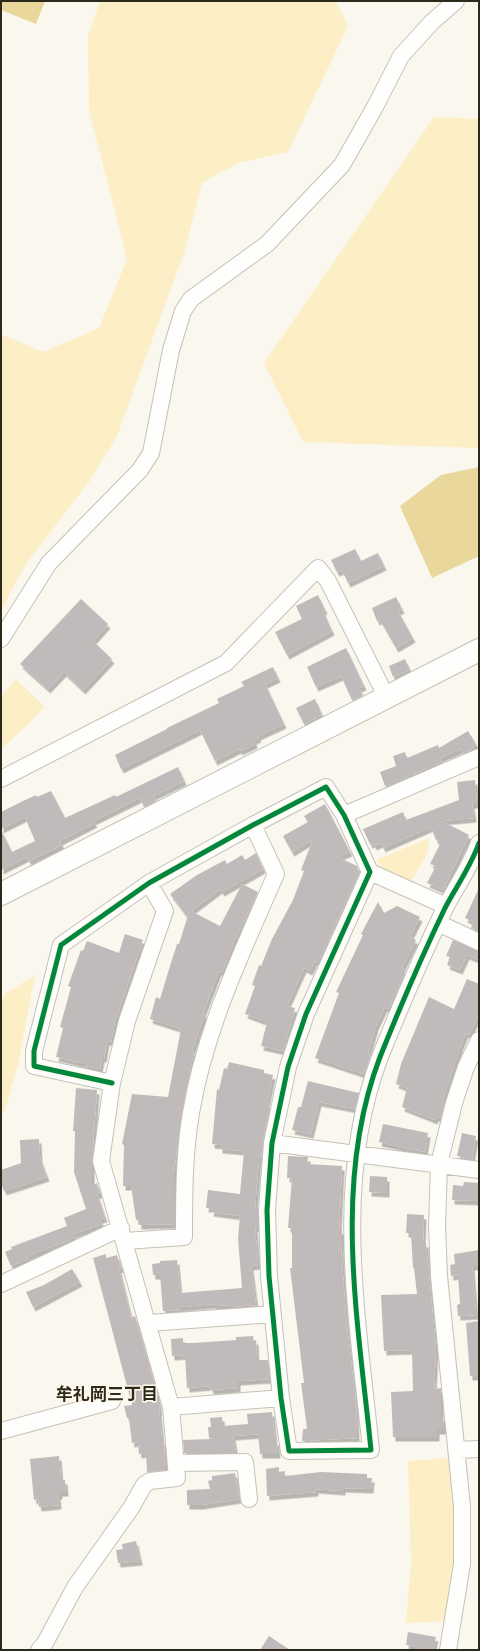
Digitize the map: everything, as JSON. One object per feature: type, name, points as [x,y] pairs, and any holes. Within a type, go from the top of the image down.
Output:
[{"type":"street","points":[[1,639],[49,563],[140,470],[151,453],[171,350],[183,310],[191,299],[267,244],[342,165],[376,105],[401,56],[432,22],[456,1]]},
{"type":"street","points":[[1,779],[226,663],[318,568],[328,581],[387,698]]},
{"type":"street","points":[[1,894],[479,650]]},
{"type":"street","points":[[344,815],[479,756]]},
{"type":"street","points":[[112,1083],[34,1066],[34,1051],[61,945],[149,883],[252,825],[326,787],[344,815],[370,872],[446,906]]},
{"type":"street","points":[[1,1284],[123,1235],[184,1237],[185,1168],[191,1113],[207,1044],[227,987],[276,874],[252,825]]},
{"type":"street","points":[[370,872],[306,1014],[288,1067],[272,1143],[267,1210],[269,1276],[281,1398],[289,1451],[370,1450],[352,1248],[355,1154],[365,1106],[380,1058],[438,923],[479,843]]},
{"type":"street","points":[[39,1650],[45,1643],[76,1586],[131,1508],[144,1485],[150,1481],[177,1478],[171,1408],[149,1324],[101,1161],[112,1083],[127,1021],[165,911],[149,883]]},
{"type":"street","points":[[438,923],[479,942]]},
{"type":"street","points":[[448,1650],[462,1564],[462,1507],[439,1276],[437,1226],[440,1164],[454,1103],[466,1067],[479,1040]]},
{"type":"street","points":[[272,1143],[479,1170]]},
{"type":"street","points":[[149,1324],[273,1314]]},
{"type":"street","points":[[171,1408],[281,1398]]},
{"type":"street","points":[[1,1431],[112,1401]]},
{"type":"street","points":[[457,1450],[479,1449]]},
{"type":"street","points":[[176,1463],[245,1462],[250,1499]]},
{"type":"shaded area","points":[[1,1],[45,1],[36,24],[1,10]]},
{"type":"shaded area","points":[[100,1],[336,1],[348,26],[288,152],[238,163],[202,183],[185,250],[117,436],[89,482],[25,565],[1,611],[1,334],[43,352],[99,328],[127,259],[89,111],[88,36]]},
{"type":"shaded area","points":[[434,117],[479,119],[479,448],[303,442],[264,363]]},
{"type":"shaded area","points":[[479,467],[479,556],[432,578],[400,506],[441,475]]},
{"type":"shaded area","points":[[16,679],[45,707],[1,750],[1,697]]},
{"type":"shaded area","points":[[429,838],[428,852],[411,882],[383,868],[376,860]]},
{"type":"shaded area","points":[[35,975],[18,1065],[4,1113],[1,1113],[1,1004],[5,994]]},
{"type":"shaded area","points":[[448,1458],[456,1505],[456,1564],[447,1621],[406,1623],[411,1562],[408,1461]]},
{"type":"building","points":[[355,549],[361,561],[378,553],[384,566],[348,583],[342,570],[337,572],[331,560]]},
{"type":"building","points":[[318,595],[332,631],[287,655],[275,632],[302,619],[296,606]]},
{"type":"building","points":[[396,597],[402,609],[398,611],[413,638],[396,648],[380,620],[377,621],[372,608]]},
{"type":"building","points":[[81,599],[108,624],[93,641],[112,659],[83,690],[64,672],[48,689],[20,664]]},
{"type":"building","points":[[346,648],[364,686],[359,688],[363,695],[352,700],[341,676],[316,687],[307,667]]},
{"type":"building","points":[[405,659],[410,670],[393,677],[389,666]]},
{"type":"building","points":[[273,667],[278,678],[265,684],[284,724],[258,736],[259,738],[254,740],[255,744],[240,751],[239,749],[215,761],[200,730],[121,769],[115,755],[219,703],[217,699],[244,686],[241,682]]},
{"type":"building","points":[[315,699],[322,715],[304,724],[296,708]]},
{"type":"building","points":[[468,731],[476,744],[473,746],[474,748],[463,753],[461,749],[440,758],[442,762],[385,786],[380,772],[396,766],[393,756],[405,752],[407,758],[438,745],[439,748]]},
{"type":"building","points":[[178,767],[184,781],[153,796],[156,801],[144,807],[140,798],[93,821],[95,823],[60,841],[62,845],[29,861],[27,857],[1,870],[1,830],[12,852],[35,841],[25,817],[1,829],[1,812],[36,795],[37,797],[51,791],[65,818],[115,795],[116,797]]},
{"type":"building","points":[[475,780],[477,804],[472,804],[474,818],[442,821],[469,835],[443,890],[427,883],[436,866],[430,864],[441,842],[436,840],[431,827],[383,848],[381,843],[374,846],[373,843],[370,844],[363,829],[403,812],[406,820],[459,800],[457,782]]},
{"type":"building","points":[[325,804],[350,852],[338,857],[357,866],[358,869],[356,873],[359,874],[318,962],[315,961],[310,971],[304,968],[287,1006],[295,1008],[283,1051],[261,1046],[267,1022],[245,1014],[255,986],[252,985],[259,965],[261,966],[272,939],[293,900],[304,871],[301,870],[313,839],[292,852],[283,836],[308,822],[304,816]]},
{"type":"building","points":[[256,853],[263,869],[222,892],[220,889],[191,911],[220,926],[242,884],[258,892],[234,941],[222,972],[219,971],[203,1013],[205,1013],[192,1051],[194,1051],[182,1112],[174,1172],[174,1224],[139,1225],[139,1220],[136,1220],[131,1186],[123,1186],[124,1145],[122,1144],[132,1094],[168,1097],[181,1029],[150,1019],[156,997],[160,999],[177,944],[179,944],[189,912],[186,915],[170,894],[197,875],[225,860],[227,864],[242,855],[245,860]]},
{"type":"building","points":[[479,888],[479,932],[471,928],[473,922],[465,918]]},
{"type":"building","points":[[378,902],[384,913],[397,906],[420,917],[410,937],[416,940],[402,968],[406,970],[388,1009],[385,1007],[376,1026],[368,1054],[371,1055],[363,1074],[315,1058],[339,993],[336,992],[363,935],[361,934]]},
{"type":"building","points":[[125,934],[143,940],[115,1021],[111,1042],[107,1041],[104,1058],[102,1058],[100,1069],[56,1057],[63,1028],[60,1027],[71,987],[68,986],[81,950],[83,951],[87,941],[119,953]]},
{"type":"building","points":[[453,940],[479,951],[479,960],[467,955],[460,970],[447,965],[450,957],[446,956]]},
{"type":"building","points":[[467,979],[479,984],[479,1014],[469,1035],[466,1033],[461,1045],[442,1102],[444,1103],[440,1118],[436,1117],[435,1120],[402,1107],[407,1088],[396,1084],[401,1064],[429,997],[454,1009]]},
{"type":"building","points":[[229,1062],[264,1070],[264,1073],[273,1075],[267,1104],[270,1104],[261,1158],[259,1158],[255,1208],[258,1208],[258,1228],[255,1227],[258,1265],[251,1266],[256,1305],[229,1307],[229,1305],[214,1306],[214,1304],[181,1307],[181,1310],[163,1311],[160,1275],[153,1275],[152,1264],[160,1263],[160,1261],[177,1260],[180,1293],[242,1288],[238,1238],[240,1216],[211,1212],[212,1208],[206,1208],[208,1190],[240,1194],[244,1151],[220,1149],[220,1145],[212,1144],[217,1089],[219,1090],[224,1068],[227,1069]]},
{"type":"building","points":[[308,1081],[359,1093],[355,1109],[319,1102],[311,1134],[292,1130],[298,1107],[301,1107]]},
{"type":"building","points":[[76,1088],[97,1090],[92,1160],[92,1185],[97,1183],[100,1194],[97,1194],[105,1218],[100,1219],[102,1224],[73,1234],[75,1238],[27,1256],[28,1259],[11,1266],[5,1252],[12,1249],[11,1247],[67,1226],[64,1218],[86,1209],[74,1172],[75,1131],[73,1131]]},
{"type":"building","points":[[383,1124],[428,1133],[425,1152],[379,1142]]},
{"type":"building","points":[[462,1133],[476,1136],[472,1159],[457,1156]]},
{"type":"building","points":[[39,1139],[40,1158],[47,1177],[4,1191],[1,1183],[1,1170],[21,1163],[20,1140]]},
{"type":"building","points":[[288,1156],[308,1157],[307,1164],[342,1166],[339,1230],[342,1230],[341,1246],[346,1319],[356,1402],[357,1438],[302,1441],[303,1429],[307,1429],[301,1383],[304,1383],[290,1268],[292,1268],[292,1228],[288,1228],[292,1178],[287,1178]]},
{"type":"building","points":[[370,1176],[387,1177],[387,1193],[369,1192]]},
{"type":"building","points":[[464,1182],[479,1183],[479,1201],[452,1200],[453,1185],[463,1186]]},
{"type":"building","points":[[407,1214],[424,1215],[423,1243],[426,1243],[436,1349],[434,1389],[441,1388],[441,1417],[443,1417],[444,1424],[444,1430],[437,1430],[437,1437],[393,1437],[391,1392],[413,1391],[412,1350],[384,1351],[381,1295],[417,1294],[413,1268],[411,1233],[406,1233]]},
{"type":"building","points":[[479,1250],[479,1266],[472,1266],[476,1315],[458,1316],[457,1305],[460,1304],[458,1275],[451,1276],[450,1265],[455,1264],[454,1254]]},
{"type":"building","points":[[106,1254],[106,1258],[117,1255],[131,1318],[135,1316],[157,1393],[162,1441],[164,1441],[165,1470],[147,1472],[146,1453],[139,1454],[138,1442],[132,1443],[129,1418],[127,1418],[124,1406],[132,1405],[93,1258]]},
{"type":"building","points":[[72,1269],[80,1282],[33,1307],[26,1292],[44,1285]]},
{"type":"building","points":[[479,1321],[479,1376],[470,1376],[466,1323]]},
{"type":"building","points":[[253,1336],[254,1341],[256,1340],[257,1360],[268,1360],[270,1379],[238,1381],[238,1388],[211,1390],[210,1386],[187,1388],[185,1355],[172,1356],[171,1339],[183,1338],[183,1343],[194,1343],[236,1340],[236,1337]]},
{"type":"building","points":[[272,1412],[278,1454],[260,1454],[258,1434],[233,1436],[236,1453],[184,1453],[183,1440],[211,1439],[209,1438],[208,1427],[211,1427],[210,1418],[222,1417],[223,1426],[248,1424],[247,1414]]},
{"type":"building","points":[[59,1456],[61,1480],[65,1480],[66,1492],[60,1492],[60,1495],[58,1495],[59,1505],[39,1507],[38,1499],[34,1500],[30,1459]]},
{"type":"building","points":[[279,1467],[279,1472],[285,1471],[285,1476],[321,1472],[367,1474],[367,1478],[372,1478],[371,1489],[343,1488],[343,1491],[316,1489],[316,1492],[267,1496],[266,1469]]},
{"type":"building","points":[[235,1473],[239,1499],[201,1505],[187,1505],[187,1490],[210,1489],[208,1481],[212,1480],[212,1476]]},
{"type":"building","points":[[136,1541],[140,1561],[118,1563],[116,1550],[123,1549],[122,1544]]},
{"type":"building","points":[[408,1632],[436,1637],[433,1650],[418,1650],[419,1647],[406,1645]]},
{"type":"building","points":[[269,1636],[290,1650],[260,1650]]},
{"type":"cycle path","points":[[112,1083],[34,1066],[34,1051],[61,945],[149,883],[253,825],[326,787],[344,815],[370,872],[306,1014],[288,1067],[272,1143],[267,1210],[269,1276],[281,1398],[289,1451],[371,1450],[355,1301],[353,1252],[353,1202],[357,1153],[365,1104],[380,1057],[411,982],[436,926],[472,860],[479,843]]},
{"type":"district","name":"牟礼岡三丁目","points":[[107,1395]]}]
